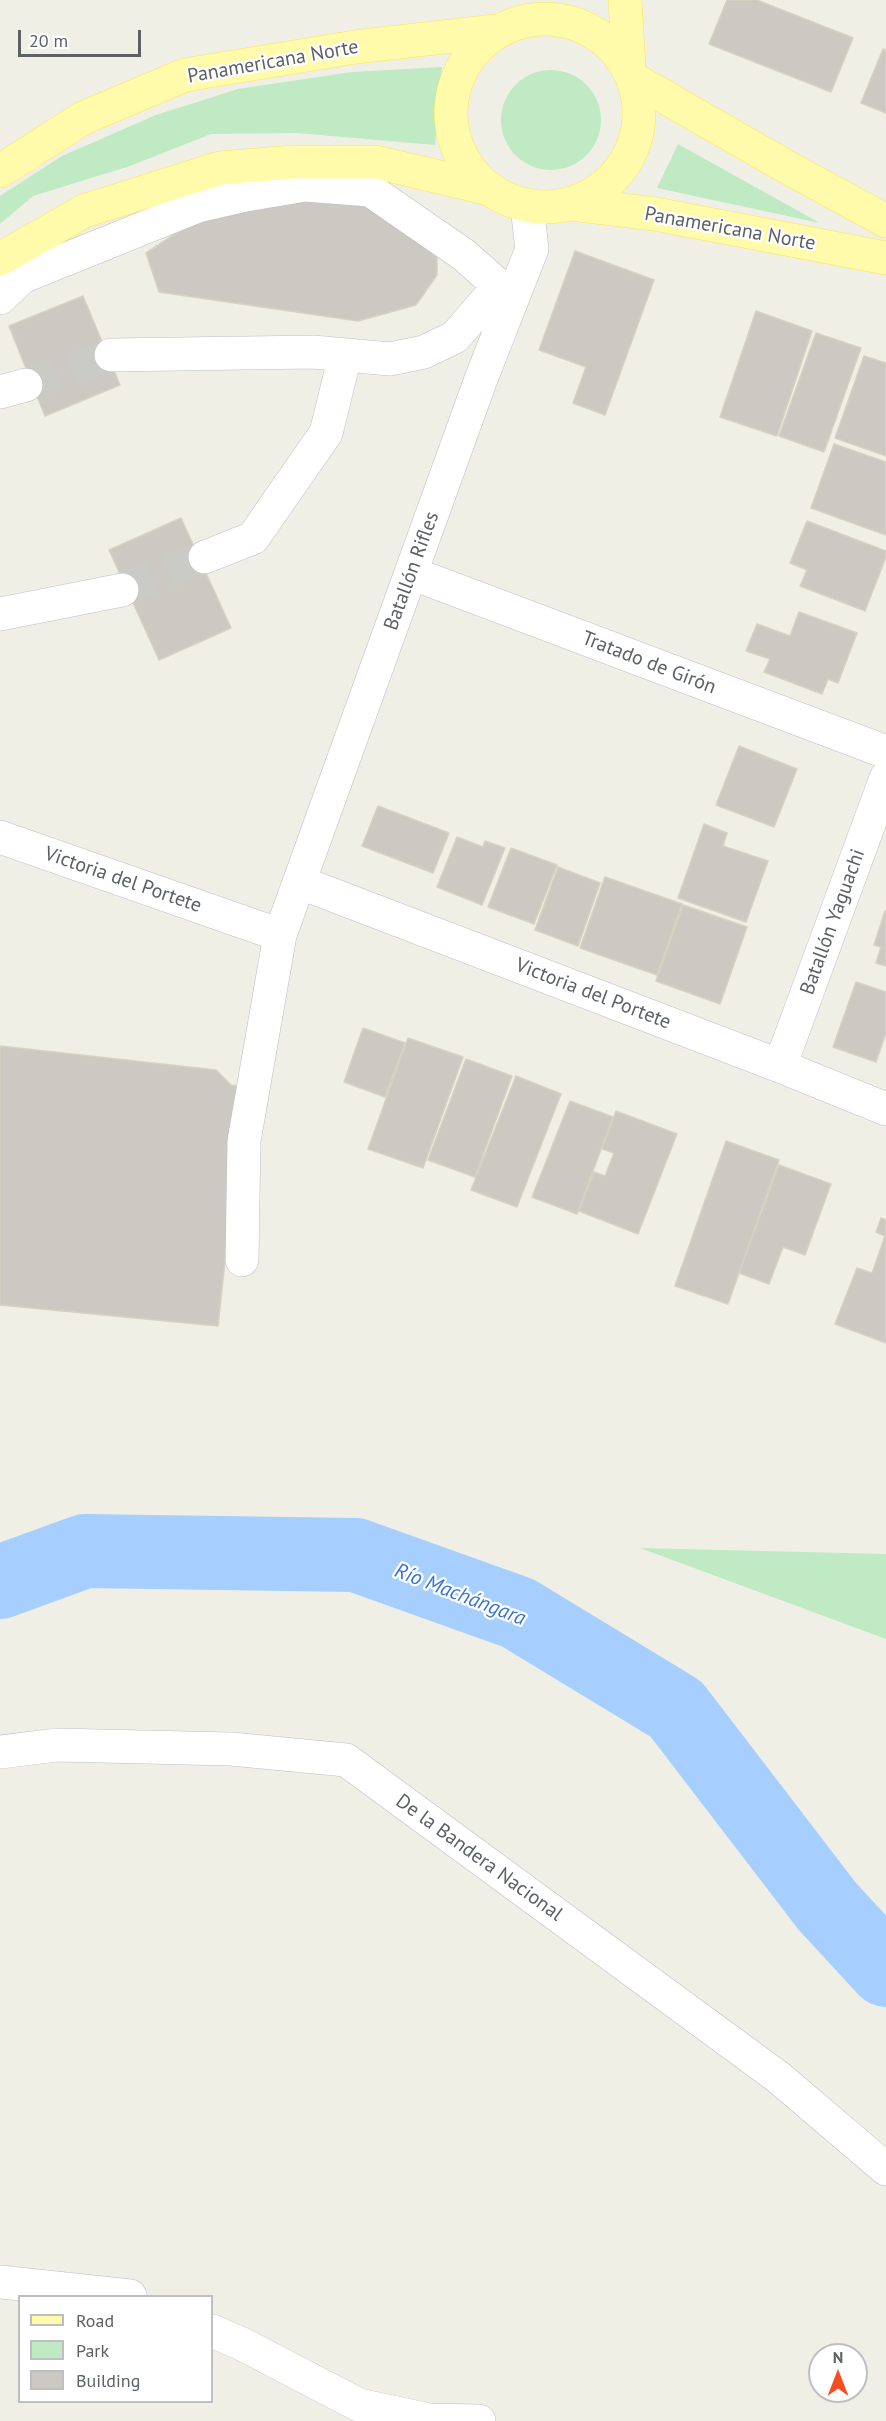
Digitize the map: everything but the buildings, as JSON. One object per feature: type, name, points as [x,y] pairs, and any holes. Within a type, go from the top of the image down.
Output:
[{"type":"main road","points":[[509,26],[563,0]]},
{"type":"main road","points":[[625,0],[632,74]]},
{"type":"main road","name":"Panamericana Norte","points":[[0,171],[83,118],[185,75],[355,47],[509,26],[546,18],[568,21],[589,29],[608,42],[632,74],[638,95],[640,123],[632,151],[616,176],[594,194],[572,204]]},
{"type":"main road","name":"Panamericana Norte","points":[[509,26],[472,51],[456,78],[450,108],[453,139],[467,167],[489,189],[507,200],[527,206],[550,207],[572,204],[655,214],[886,258]]},
{"type":"main road","name":"Panamericana Norte","points":[[632,74],[785,166],[886,221]]},
{"type":"main road","name":"Panamericana Norte","points":[[0,259],[84,211],[220,168],[293,162],[376,162],[489,189]]},
{"type":"street","points":[[0,298],[22,277],[198,206],[305,185],[370,190],[464,255],[507,289],[455,337],[424,352],[390,359],[314,352],[111,355]]},
{"type":"street","name":"Batallón Rifles","points":[[242,1260],[244,1141],[280,935],[411,573],[507,289],[532,249],[527,206]]},
{"type":"street","points":[[205,557],[253,538],[313,452],[326,433],[345,356]]},
{"type":"street","name":"Tratado de Girón","points":[[411,573],[886,752]]},
{"type":"street","points":[[0,614],[122,590]]},
{"type":"street","name":"Batallón Yaguachi","points":[[780,1066],[886,778]]},
{"type":"street","name":"Victoria del Portete","points":[[0,837],[280,935]]},
{"type":"street","name":"Victoria del Portete","points":[[299,882],[780,1066],[886,1109]]},
{"type":"street","name":"De la Bandera Nacional","points":[[0,1752],[57,1745],[231,1749],[346,1760],[778,2077],[886,2169]]},
{"type":"street","points":[[0,2282],[121,2295]]},
{"type":"street","points":[[213,2331],[242,2344],[359,2405],[429,2420],[479,2421]]},
{"type":"green space","points":[[442,67],[435,145],[297,133],[211,134],[130,166],[33,196],[0,224],[0,196],[62,156],[156,115],[238,89],[352,72]]},
{"type":"green space","points":[[551,70],[579,78],[593,92],[601,120],[593,148],[579,162],[551,170],[523,162],[509,148],[501,120],[509,92],[523,78]]},
{"type":"green space","points":[[678,144],[820,223],[657,188]]},
{"type":"green space","points":[[640,1548],[886,1554],[886,1639]]},
{"type":"waterway","name":"Río Machángara","points":[[0,1582],[85,1551],[356,1555],[518,1613],[676,1709],[827,1906],[886,1970]]},
{"type":"tunnel","points":[[26,385],[111,355]]},
{"type":"tunnel","points":[[122,590],[205,557]]}]
